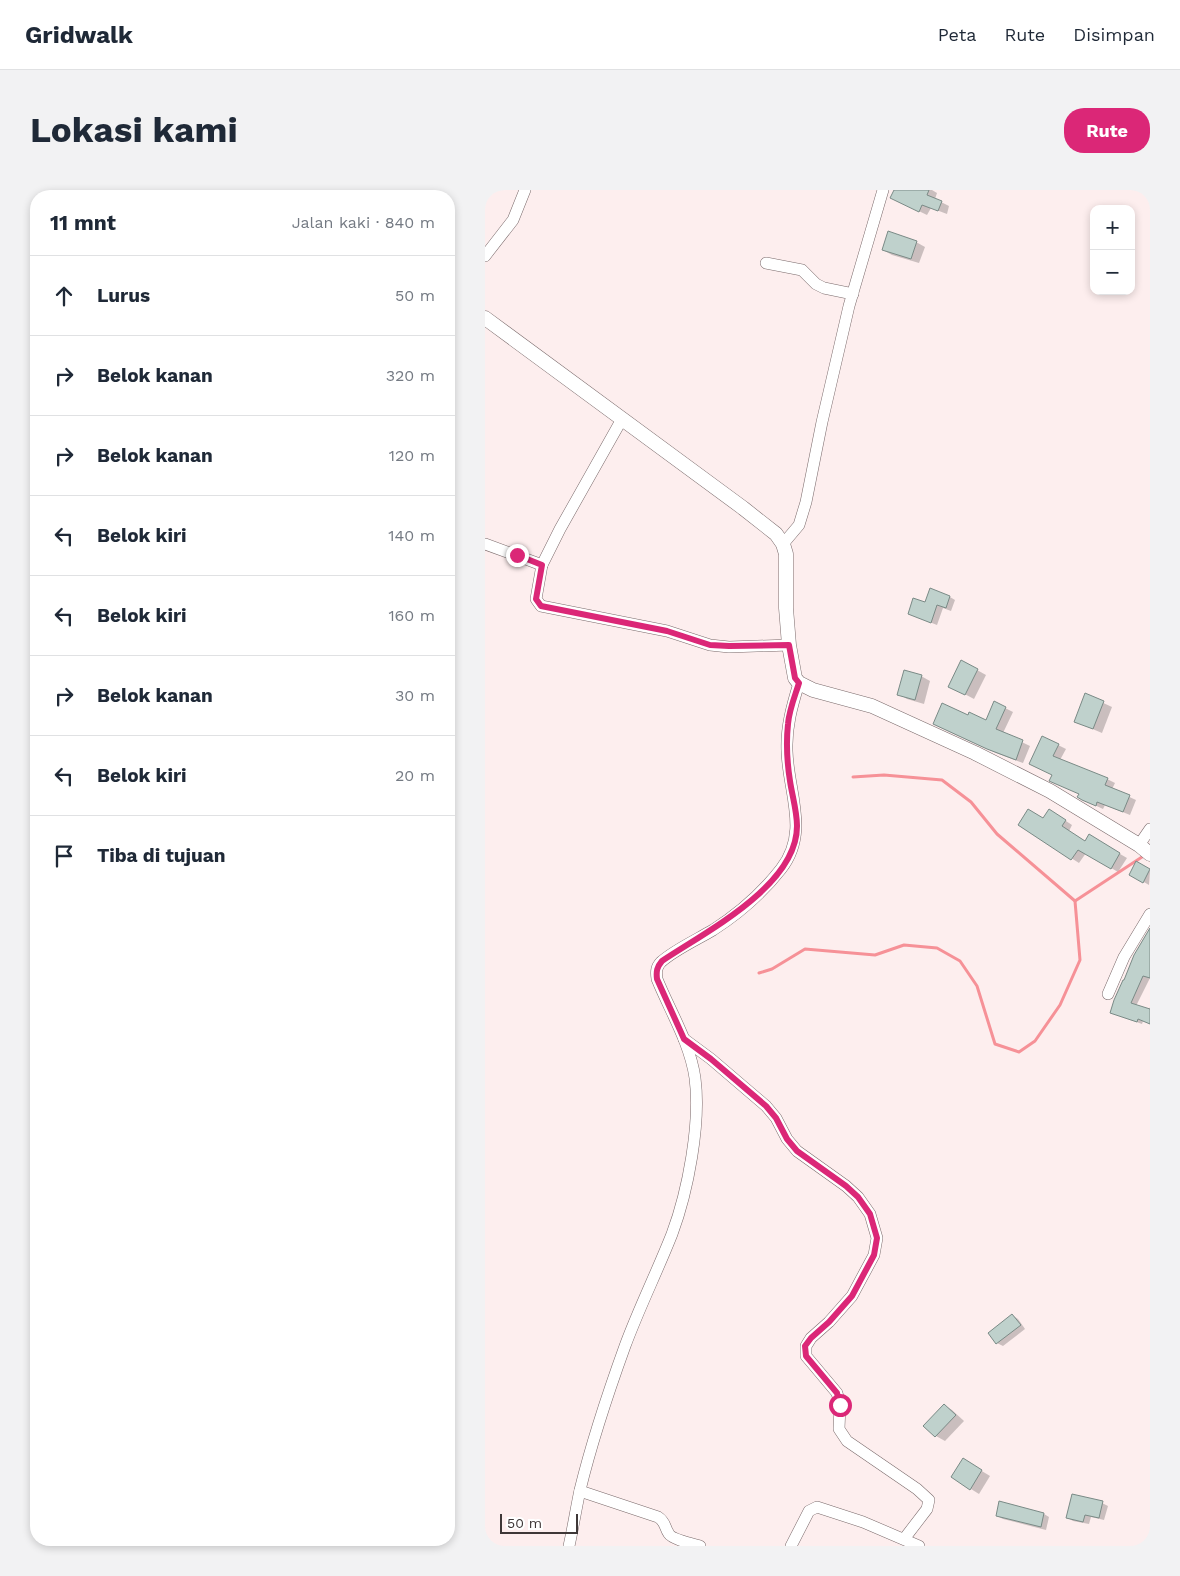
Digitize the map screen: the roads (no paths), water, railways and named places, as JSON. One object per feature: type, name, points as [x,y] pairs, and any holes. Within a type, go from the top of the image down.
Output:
[{"type":"street","points":[[485,256],[513,220],[525,190]]},
{"type":"street","points":[[783,544],[799,525],[806,502],[822,422],[853,294],[883,190]]},
{"type":"street","points":[[767,263],[802,270],[816,284],[824,288],[853,294]]},
{"type":"street","points":[[485,318],[776,534],[783,544],[786,554],[786,608],[789,645],[795,678],[799,683],[813,690],[872,706],[975,753],[1050,791],[1145,849],[1150,830]]},
{"type":"street","points":[[622,419],[542,565],[536,599],[541,606],[667,631],[710,645],[789,645]]},
{"type":"street","points":[[485,544],[542,565]]},
{"type":"street","points":[[569,1546],[580,1491],[606,1400],[626,1343],[673,1232],[683,1198],[694,1140],[697,1104],[695,1076],[684,1039],[657,979],[656,972],[658,966],[667,958],[716,928],[759,895],[782,868],[790,854],[795,840],[797,825],[787,751],[788,722],[799,683]]},
{"type":"street","points":[[1107,994],[1124,957],[1150,914]]},
{"type":"street","points":[[684,1039],[711,1059],[766,1106],[797,1151],[846,1186],[858,1197],[870,1214],[877,1238],[874,1255],[852,1296],[805,1346],[806,1356],[837,1393],[840,1405],[839,1429],[847,1441],[917,1489],[929,1500],[927,1509],[904,1539]]},
{"type":"street","points":[[580,1491],[658,1517],[664,1522],[667,1532],[671,1537],[700,1546]]},
{"type":"street","points":[[791,1546],[809,1511],[817,1507],[863,1522],[919,1546]]},
{"type":"waterway","points":[[853,777],[884,775],[942,780],[971,802],[997,834],[1075,901],[1145,855]]},
{"type":"waterway","points":[[759,973],[772,969],[805,949],[875,955],[904,945],[937,948],[960,961],[977,986],[995,1044],[1019,1052],[1035,1041],[1060,1005],[1080,960],[1075,901]]}]
